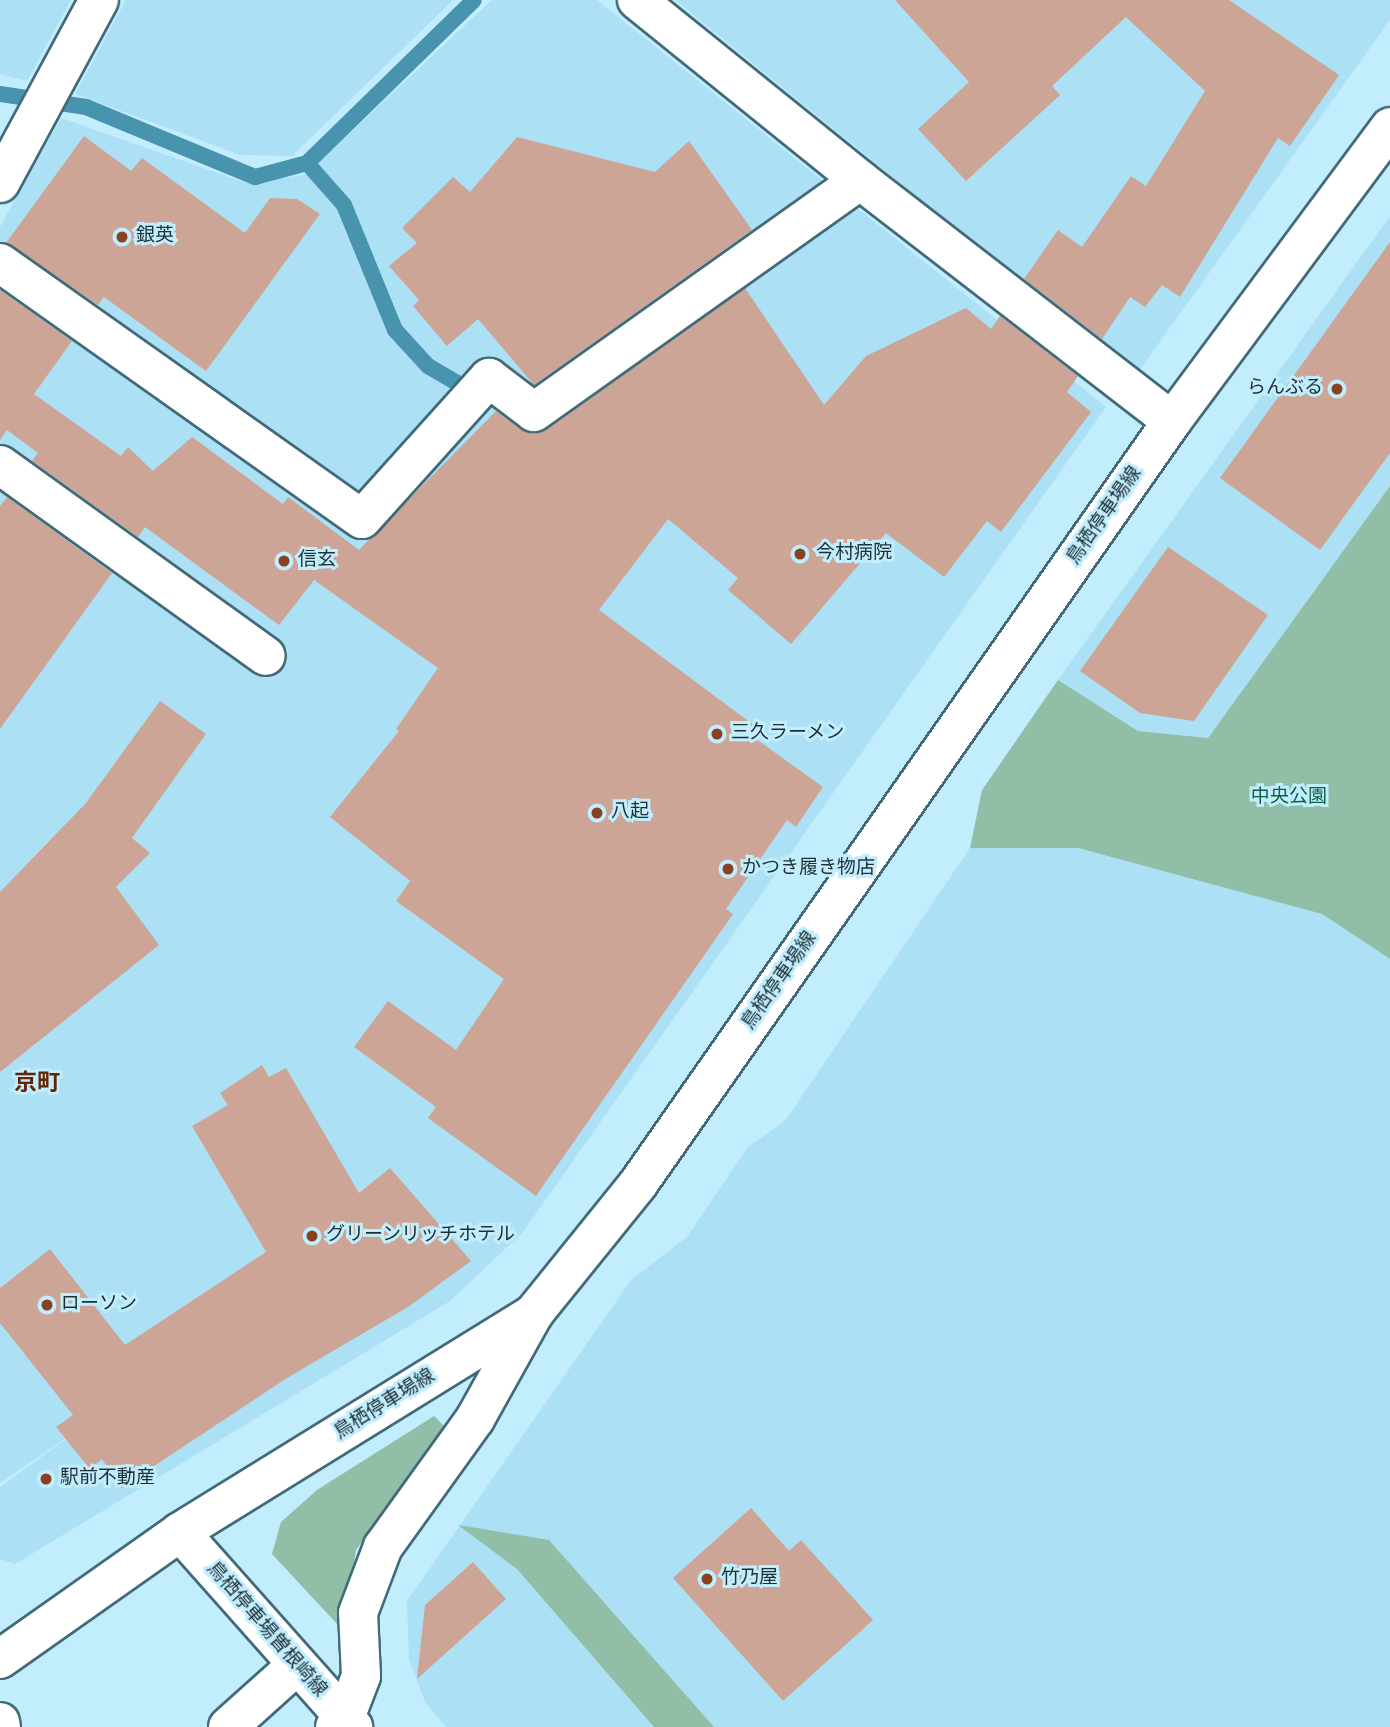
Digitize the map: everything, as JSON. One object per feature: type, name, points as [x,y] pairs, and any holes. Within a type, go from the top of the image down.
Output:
[{"type":"street","points":[[0,183],[99,0]]},
{"type":"street","points":[[637,0],[860,180],[1172,421]]},
{"type":"street","name":"鳥栖停車場線","points":[[0,1659],[180,1532],[534,1312],[638,1184],[1172,421],[1390,127]]},
{"type":"street","points":[[0,263],[362,519],[479,390],[534,412],[860,180]]},
{"type":"street","points":[[0,465],[266,656]]},
{"type":"street","points":[[344,1724],[361,1676],[358,1613],[383,1547],[475,1419],[534,1312]]},
{"type":"street","name":"鳥栖停車場曽根崎線","points":[[180,1532],[297,1665],[344,1724]]},
{"type":"street","points":[[228,1727],[297,1665]]},
{"type":"street","points":[[0,1722],[1,1727]]},
{"type":"shaded area","points":[[0,0],[71,0],[27,81],[0,74]]},
{"type":"shaded area","points":[[126,0],[453,0],[292,156],[241,155],[75,94]]},
{"type":"shaded area","points":[[492,0],[597,0],[1106,407],[522,1233],[450,1301],[15,1564],[0,1559],[0,1487],[87,1424],[0,1483],[0,227],[61,118],[246,183],[305,175]]},
{"type":"shaded area","points":[[675,0],[1390,0],[1390,20],[1136,375]]},
{"type":"shaded area","points":[[1390,216],[1390,486],[1208,738],[1138,731],[1058,680]]},
{"type":"shaded area","points":[[970,848],[1077,848],[1322,914],[1390,959],[1390,1727],[446,1727],[425,1702],[409,1659],[407,1601],[632,1279],[687,1237],[748,1147],[785,1121]]},
{"type":"green space","name":"中央公園","points":[[1390,486],[1390,959],[1322,914],[1078,848],[970,848],[982,790],[1058,680],[1138,731],[1208,738]]},
{"type":"green space","points":[[434,1416],[446,1428],[356,1550],[347,1617],[337,1624],[272,1554],[281,1522],[317,1490]]},
{"type":"green space","points":[[458,1525],[549,1540],[714,1727],[654,1727],[517,1569]]},
{"type":"building","points":[[895,0],[1229,0],[1339,75],[1290,146],[1278,138],[1180,297],[1162,285],[1145,307],[1130,297],[1102,339],[1024,279],[1058,230],[1082,247],[1131,176],[1146,186],[1205,91],[1126,17],[1052,86],[1060,95],[966,181],[918,129],[969,82]]},
{"type":"building","name":"銀英","points":[[84,136],[131,171],[142,158],[245,233],[270,198],[297,199],[320,214],[206,371],[104,297],[98,305],[6,243]]},
{"type":"building","points":[[517,137],[655,172],[689,141],[752,230],[534,385],[478,319],[447,346],[413,306],[419,300],[389,266],[417,243],[402,228],[453,177],[470,192]]},
{"type":"building","name":"らんぶる","points":[[1390,242],[1390,453],[1320,550],[1220,478]]},
{"type":"building","points":[[745,288],[824,405],[866,356],[966,308],[991,329],[1000,316],[1078,376],[1067,392],[1091,412],[1001,532],[987,521],[944,577],[886,533],[791,644],[728,590],[738,578],[668,519],[599,610],[755,726],[749,734],[823,787],[796,827],[787,820],[726,909],[733,914],[536,1196],[428,1118],[436,1107],[354,1047],[388,1001],[456,1050],[504,979],[396,901],[410,881],[330,817],[399,731],[396,729],[438,668],[314,580],[279,625],[145,527],[138,537],[32,461],[38,453],[7,430],[0,440],[0,290],[72,341],[34,394],[121,456],[128,447],[153,471],[192,437],[283,504],[288,497],[359,550],[496,411],[522,430],[533,434],[546,430]]},
{"type":"building","points":[[7,497],[112,573],[0,729],[0,506]]},
{"type":"building","points":[[1168,547],[1268,615],[1194,721],[1140,713],[1080,671]]},
{"type":"building","points":[[160,701],[206,734],[132,838],[150,853],[116,887],[159,945],[0,1072],[0,892],[86,803]]},
{"type":"building","points":[[262,1065],[269,1077],[286,1068],[359,1193],[390,1168],[471,1261],[408,1307],[287,1378],[121,1488],[102,1459],[90,1469],[56,1427],[73,1415],[0,1323],[0,1288],[50,1249],[125,1345],[266,1252],[192,1126],[228,1105],[220,1093]]},
{"type":"building","points":[[751,1508],[789,1551],[801,1540],[873,1620],[783,1701],[673,1578]]},
{"type":"building","points":[[473,1562],[506,1599],[417,1679],[425,1605]]},
{"type":"waterway","points":[[0,94],[86,107],[255,177],[307,163],[474,0]]},
{"type":"waterway","points":[[307,163],[344,205],[395,330],[428,366],[476,394]]},
{"type":"place","name":"銀英","points":[[122,237]]},
{"type":"place","name":"らんぶる","points":[[1337,389]]},
{"type":"place","name":"今村病院","points":[[800,554]]},
{"type":"place","name":"信玄","points":[[284,561]]},
{"type":"place","name":"三久ラーメン","points":[[717,734]]},
{"type":"place","name":"八起","points":[[597,813]]},
{"type":"place","name":"かつき履き物店","points":[[728,869]]},
{"type":"place","name":"グリーンリッチホテル","points":[[312,1236]]},
{"type":"place","name":"ローソン","points":[[47,1305]]},
{"type":"place","name":"駅前不動産","points":[[46,1479]]},
{"type":"place","name":"竹乃屋","points":[[707,1579]]},
{"type":"district","name":"京町","points":[[37,1085]]}]
